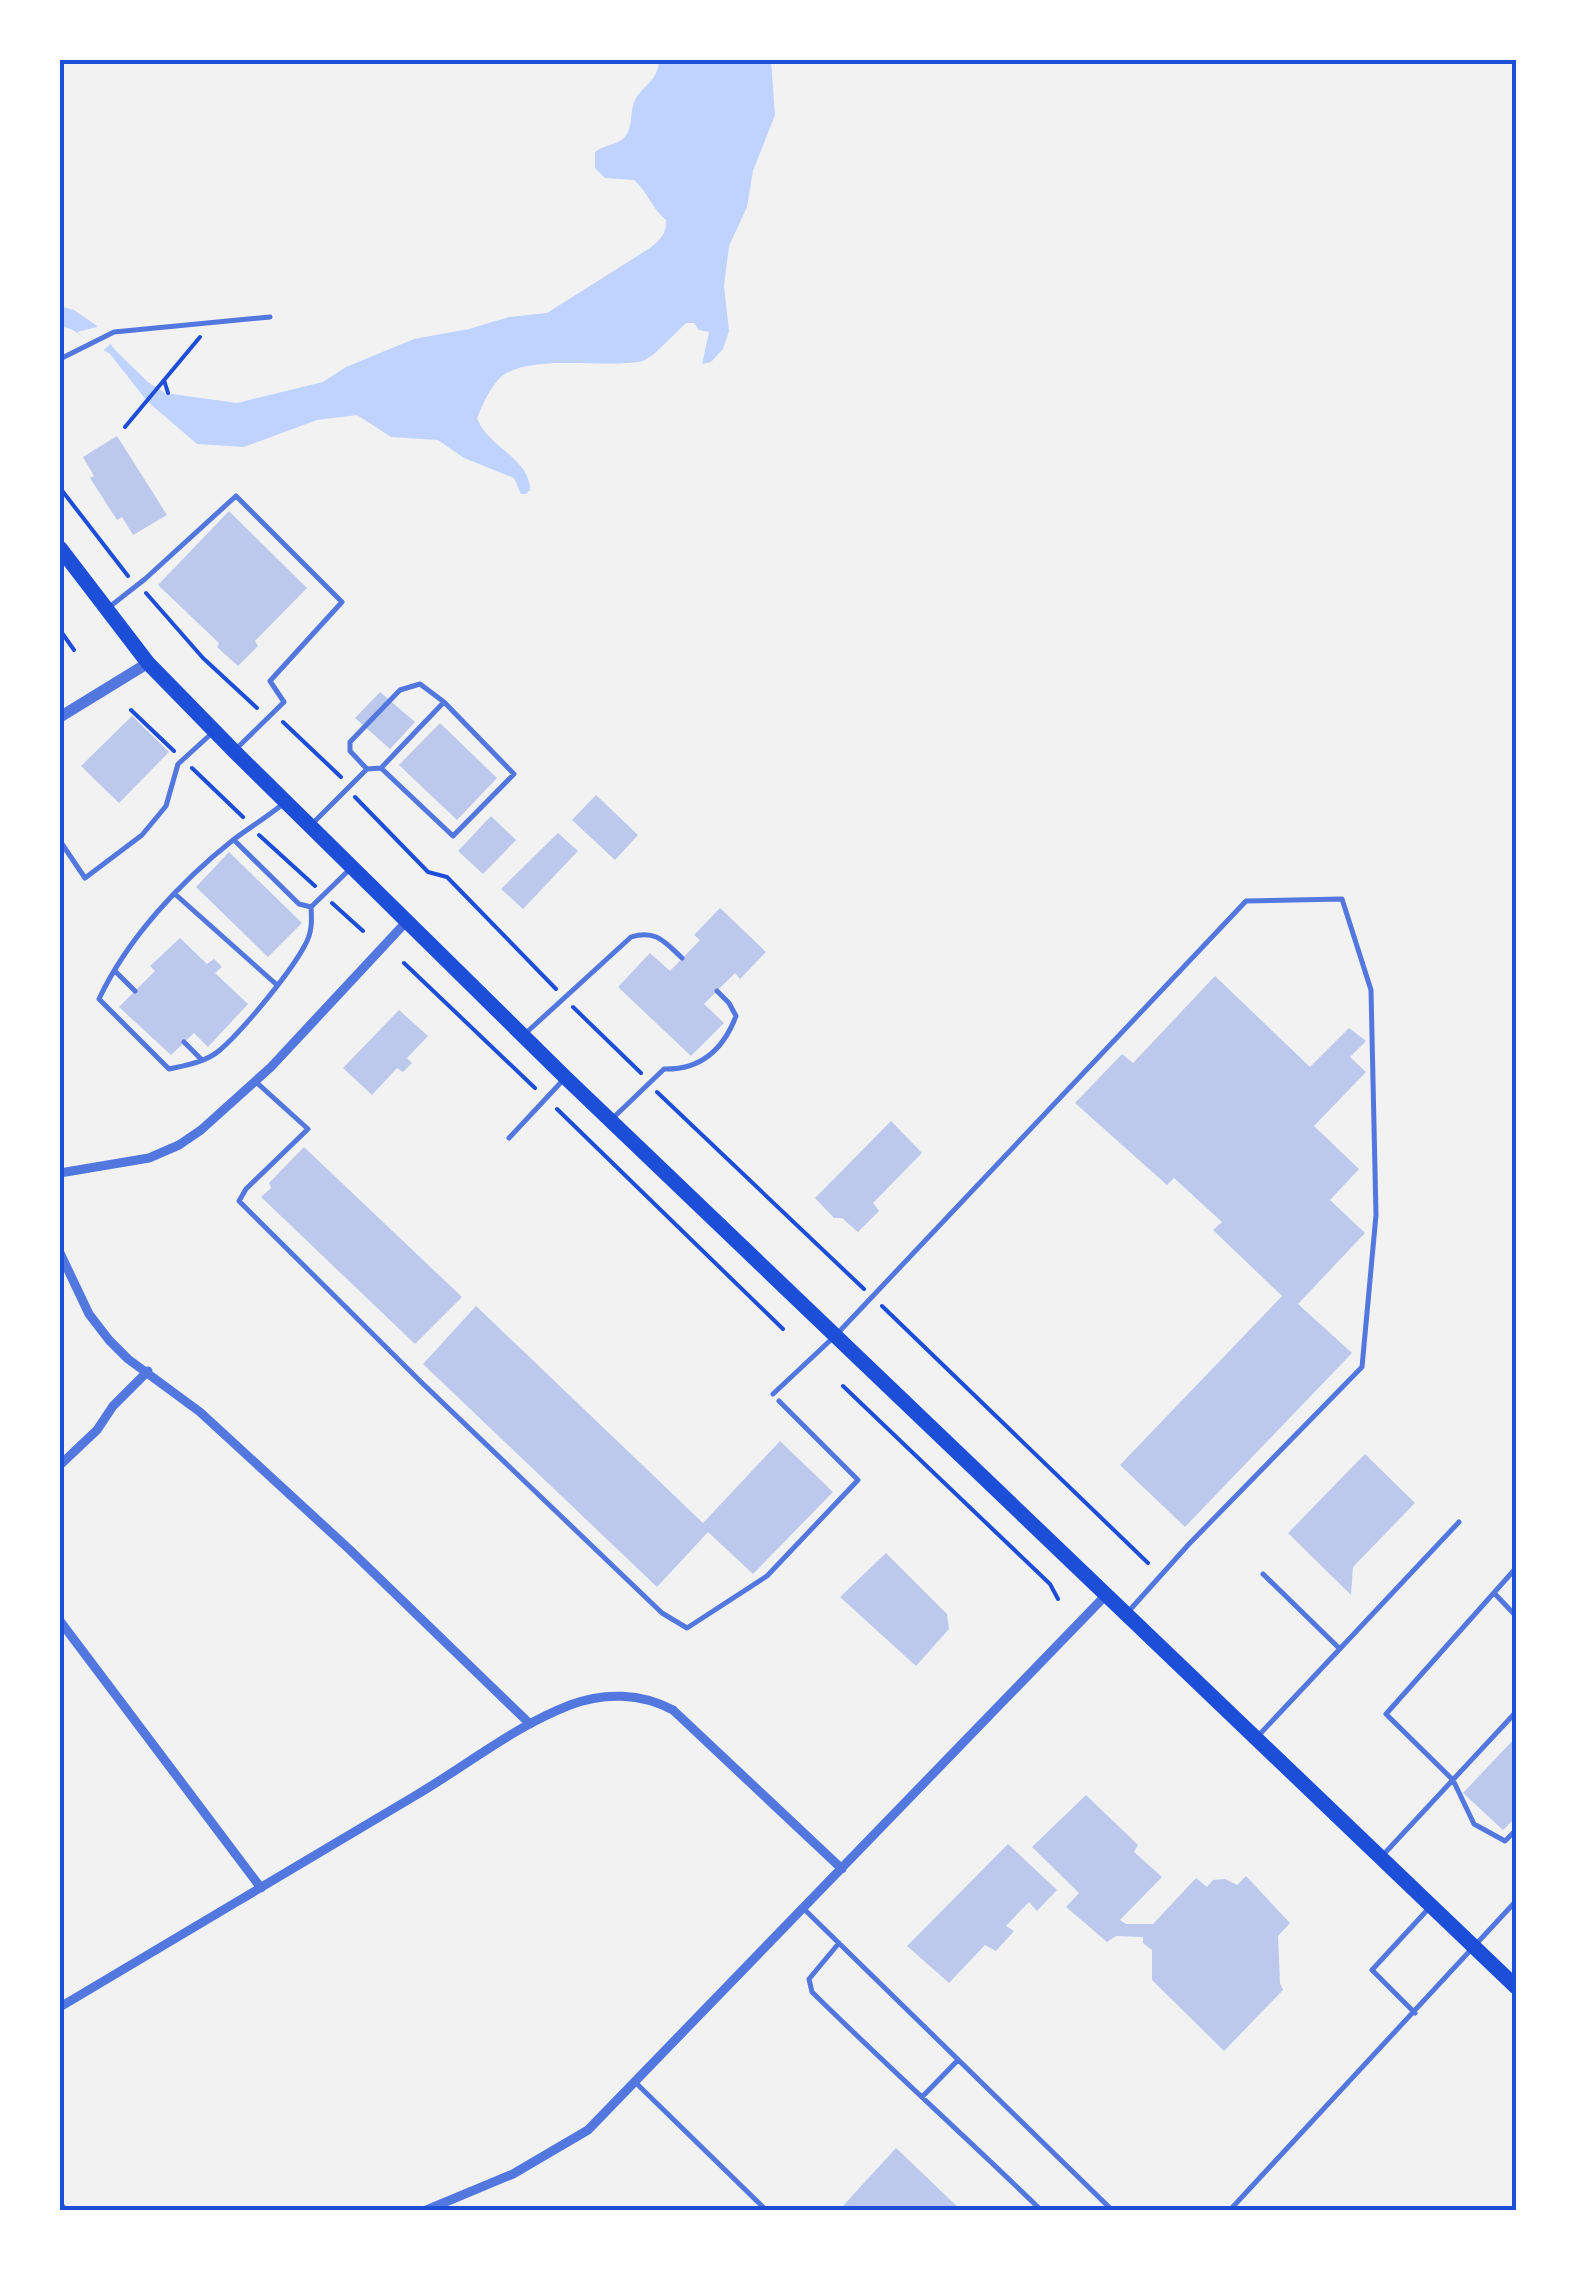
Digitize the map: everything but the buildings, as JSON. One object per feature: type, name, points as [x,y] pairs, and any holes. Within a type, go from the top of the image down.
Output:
[{"type":"main road","points":[[60,548],[148,663],[406,921],[1516,1986]]},
{"type":"street","points":[[62,713],[148,663]]},
{"type":"street","points":[[60,1172],[150,1158],[179,1145],[255,1081],[406,921]]},
{"type":"street","points":[[60,1253],[88,1314],[109,1340],[200,1412],[530,1724]]},
{"type":"street","points":[[60,1466],[148,1371]]},
{"type":"street","points":[[424,2211],[513,2174],[588,2130],[1106,1596]]},
{"type":"street","points":[[60,1621],[260,1888]]},
{"type":"street","points":[[60,2007],[530,1724],[573,1704],[608,1696],[642,1697],[673,1710],[842,1869]]},
{"type":"lane","points":[[60,359],[114,332],[270,316]]},
{"type":"lane","points":[[106,609],[236,496],[342,602],[270,681],[284,702],[234,751]]},
{"type":"lane","points":[[367,769],[350,751],[350,742],[400,690],[420,684],[444,702],[514,774],[453,836],[381,768]]},
{"type":"lane","points":[[310,826],[367,769],[381,768],[444,702]]},
{"type":"lane","points":[[60,841],[85,878],[142,836],[166,806],[178,764],[214,731]]},
{"type":"lane","points":[[286,802],[234,840],[175,894],[128,949],[98,1000],[169,1069],[202,1060],[219,1051],[277,985],[306,944],[312,926],[310,907]]},
{"type":"lane","points":[[234,840],[299,904],[310,907]]},
{"type":"lane","points":[[310,907],[352,867]]},
{"type":"lane","points":[[175,894],[277,985]]},
{"type":"lane","points":[[773,1394],[836,1335],[1246,902],[1342,898],[1371,990],[1376,1215],[1362,1367],[1188,1544],[1126,1614]]},
{"type":"lane","points":[[523,1036],[631,938],[645,933],[660,936],[682,958]]},
{"type":"lane","points":[[116,972],[134,991]]},
{"type":"lane","points":[[610,1120],[664,1069],[682,1070],[698,1064],[730,1032],[736,1016],[730,1003],[717,991]]},
{"type":"lane","points":[[184,1042],[202,1060]]},
{"type":"lane","points":[[509,1138],[565,1077]]},
{"type":"lane","points":[[255,1081],[308,1129],[239,1200],[662,1613],[687,1628],[768,1576],[858,1480],[780,1401]]},
{"type":"lane","points":[[1256,1738],[1458,1522]]},
{"type":"lane","points":[[1516,1568],[1386,1714],[1453,1780],[1474,1824],[1505,1841],[1516,1830]]},
{"type":"lane","points":[[1263,1574],[1340,1649]]},
{"type":"lane","points":[[1495,1594],[1516,1616]]},
{"type":"lane","points":[[1381,1858],[1516,1712]]},
{"type":"lane","points":[[1228,2211],[1516,1901]]},
{"type":"lane","points":[[1415,2012],[1372,1970],[1432,1906]]},
{"type":"lane","points":[[804,1909],[1114,2211]]},
{"type":"lane","points":[[839,1943],[809,1979],[812,1992],[1042,2211]]},
{"type":"lane","points":[[922,2097],[958,2060]]},
{"type":"lane","points":[[636,2083],[767,2211]]},
{"type":"path","points":[[125,427],[213,322]]},
{"type":"path","points":[[162,382],[168,394]]},
{"type":"path","points":[[60,488],[120,568],[203,658],[252,705],[289,726],[428,872],[447,877],[665,1102],[1148,1563]]},
{"type":"path","points":[[60,630],[74,650]]},
{"type":"path","points":[[404,963],[782,1328]]},
{"type":"path","points":[[843,1386],[1050,1584],[1058,1599]]},
{"type":"water","points":[[659,60],[771,60],[775,115],[753,171],[747,207],[729,246],[724,286],[729,331],[723,349],[711,362],[702,364],[709,332],[686,323],[643,361],[548,363],[501,377],[477,418],[490,437],[523,469],[530,490],[526,494],[521,494],[514,478],[464,458],[438,440],[391,437],[357,415],[317,420],[244,447],[197,444],[147,401],[110,354],[60,326],[60,306],[74,310],[96,325],[115,350],[165,393],[237,403],[323,382],[346,367],[414,339],[509,317],[547,313],[650,248],[664,232],[666,220],[634,180],[605,178],[595,168],[595,152],[627,134],[635,100],[654,77]]},
{"type":"pier","points":[[101,326],[114,341],[101,352],[77,332]]}]
